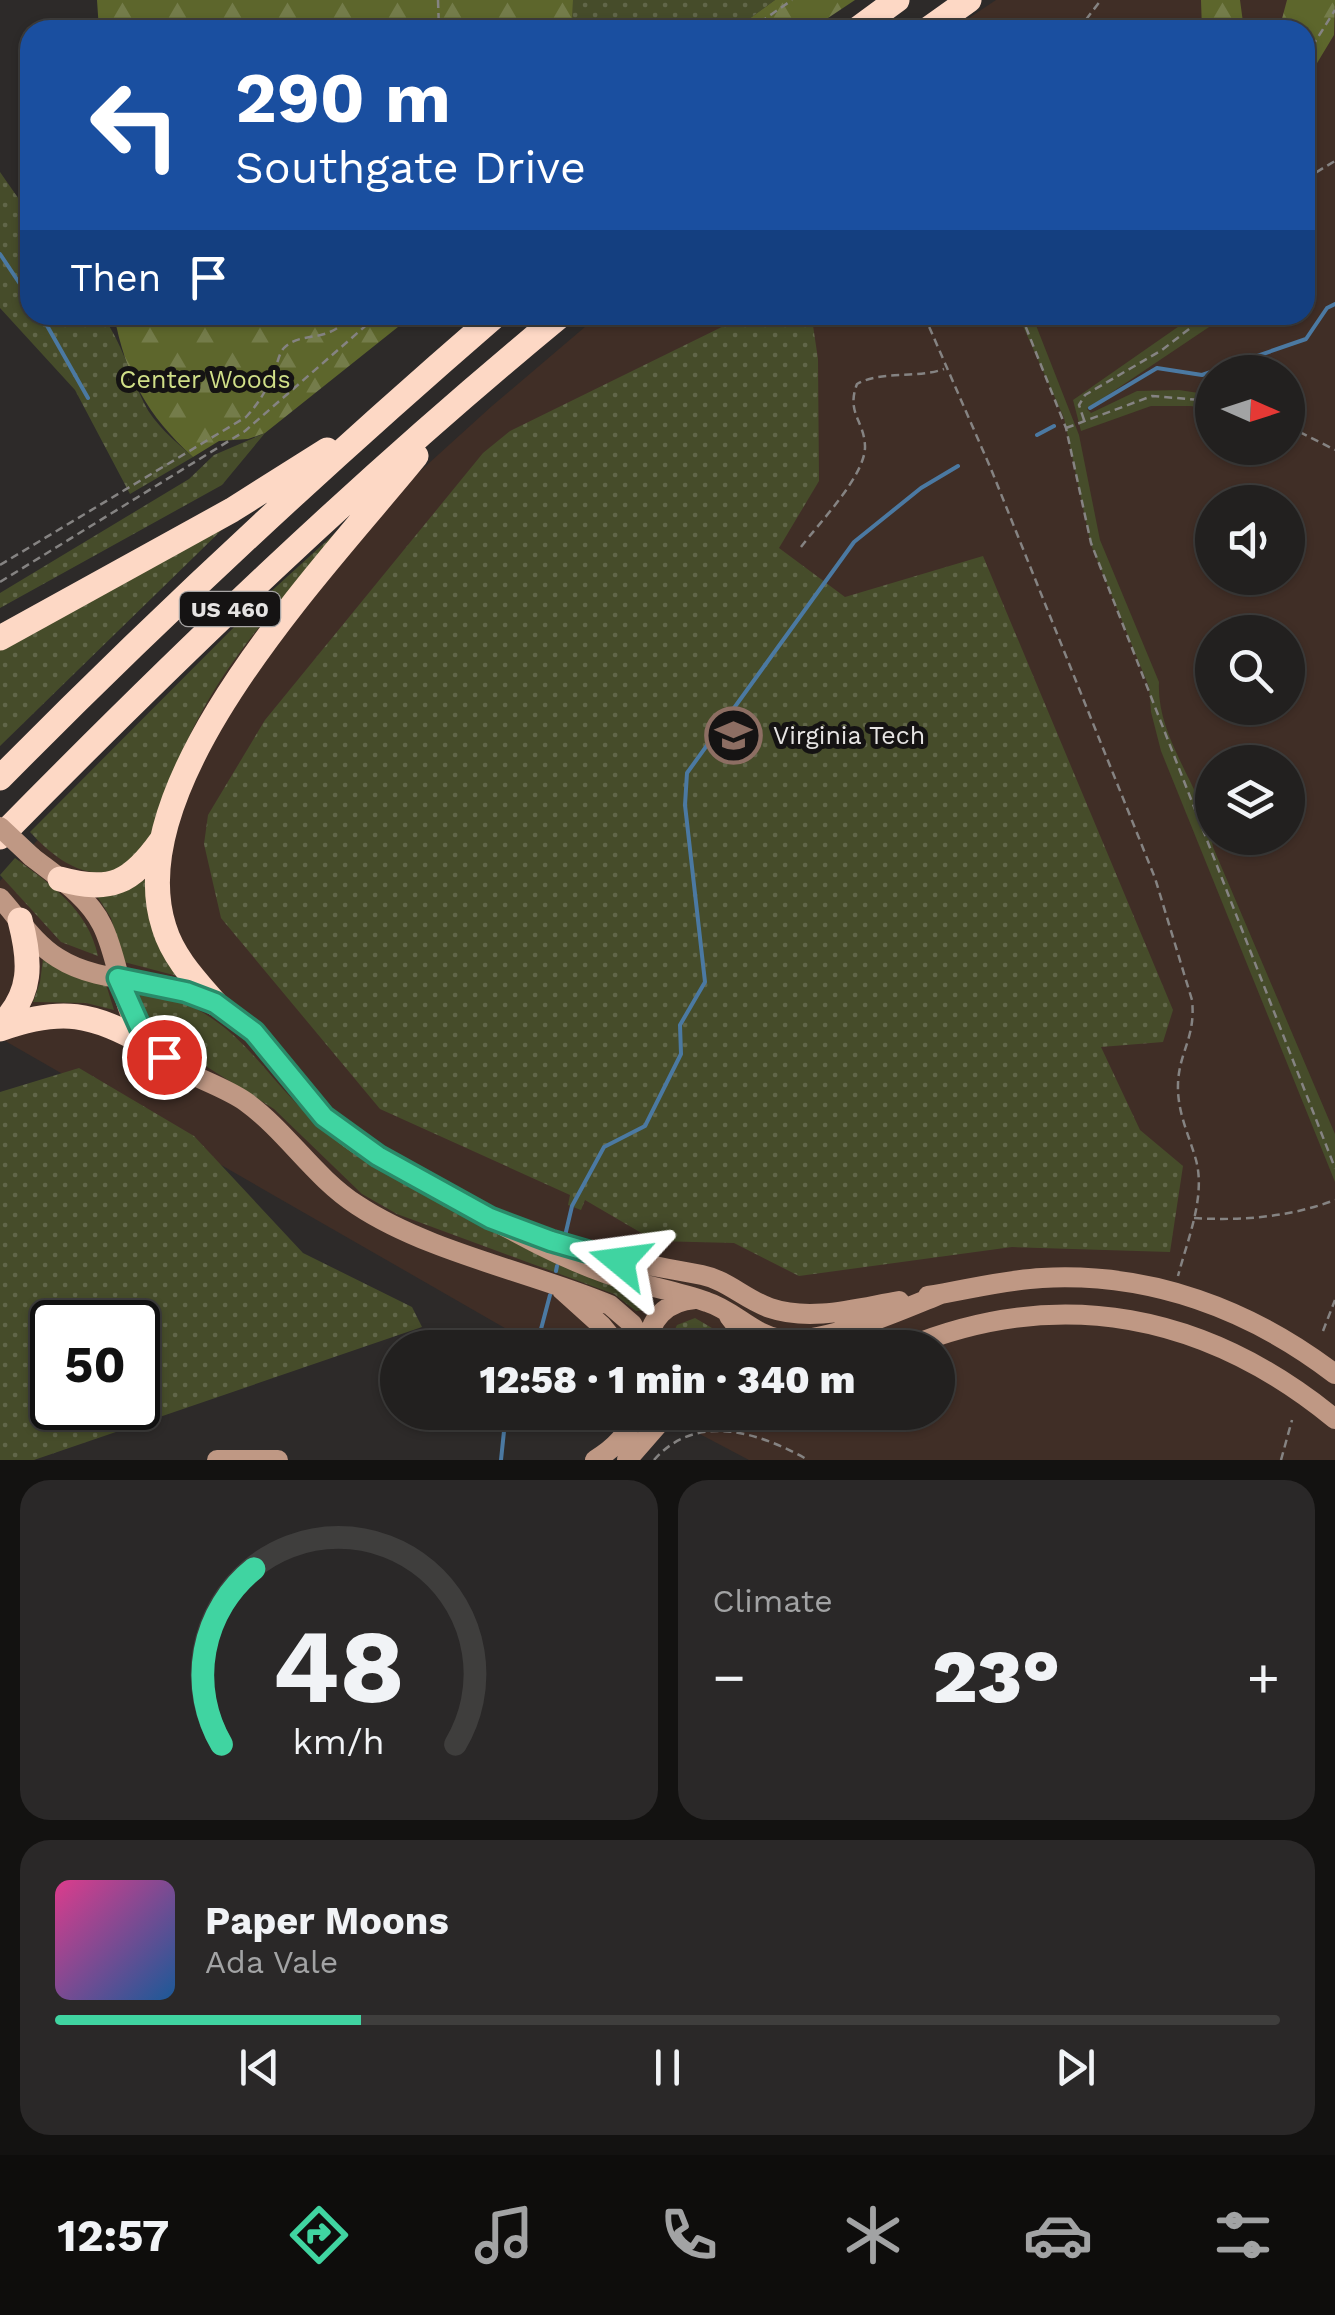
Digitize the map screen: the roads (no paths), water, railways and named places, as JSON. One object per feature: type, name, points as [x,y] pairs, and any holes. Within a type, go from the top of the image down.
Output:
[{"type":"highway","points":[[870,20],[897,0]]},
{"type":"highway","points":[[941,20],[969,0]]},
{"type":"highway","name":"US 460","points":[[0,778],[105,672],[358,434],[484,325]]},
{"type":"highway","name":"US 460","points":[[0,837],[270,570],[470,390],[549,325]]},
{"type":"highway","points":[[215,1003],[178,958],[162,924],[158,883],[163,837],[192,760],[231,688],[265,640],[470,390]]},
{"type":"highway","points":[[0,638],[232,510],[315,456],[358,434]]},
{"type":"highway","points":[[60,879],[97,886],[123,880],[144,864],[163,837]]},
{"type":"highway","points":[[0,1028],[20,1002],[28,981],[27,949],[20,920]]},
{"type":"highway","points":[[0,1028],[47,1015],[85,1017],[122,1030],[148,1045]]},
{"type":"main road","points":[[0,828],[60,879],[102,922],[118,978],[148,1045],[182,1069],[242,1099],[357,1205],[394,1226],[610,1305],[636,1330]]},
{"type":"main road","points":[[0,898],[57,958],[78,968],[186,992],[215,1003],[254,1032],[307,1098],[349,1138],[557,1255],[606,1274],[710,1302],[770,1336],[795,1340],[868,1322],[940,1294]]},
{"type":"main road","points":[[490,1218],[589,1253],[716,1279],[756,1302],[790,1312],[824,1313],[1008,1281],[1070,1277],[1131,1283],[1173,1292],[1252,1321],[1288,1340],[1335,1374]]},
{"type":"main road","points":[[556,1284],[602,1330]]},
{"type":"main road","points":[[650,1330],[660,1313],[683,1300],[697,1299]]},
{"type":"main road","points":[[728,1314],[736,1330]]},
{"type":"main road","points":[[953,1330],[1018,1316],[1091,1315],[1171,1328],[1236,1352],[1276,1375],[1335,1419]]},
{"type":"main road","points":[[595,1460],[614,1448],[628,1430]]},
{"type":"main road","points":[[627,1460],[654,1430]]},
{"type":"main road","points":[[217,1460],[278,1460]]},
{"type":"waterway","points":[[0,254],[20,284]]},
{"type":"waterway","points":[[1090,408],[1157,368],[1202,375],[1306,339],[1327,308],[1335,304]]},
{"type":"waterway","points":[[47,325],[88,398]]},
{"type":"waterway","points":[[1037,435],[1054,426]]},
{"type":"waterway","points":[[565,1236],[572,1206],[604,1147],[645,1126],[681,1054],[680,1025],[705,982],[685,805],[687,773],[854,542],[921,488],[958,466]]},
{"type":"waterway","points":[[556,1271],[557,1266]]},
{"type":"waterway","points":[[541,1330],[550,1295]]},
{"type":"waterway","points":[[501,1460],[504,1430]]},
{"type":"place","name":"Virginia Tech","points":[[734,735]]},
{"type":"park label","name":"Center Woods","points":[[205,379]]}]
